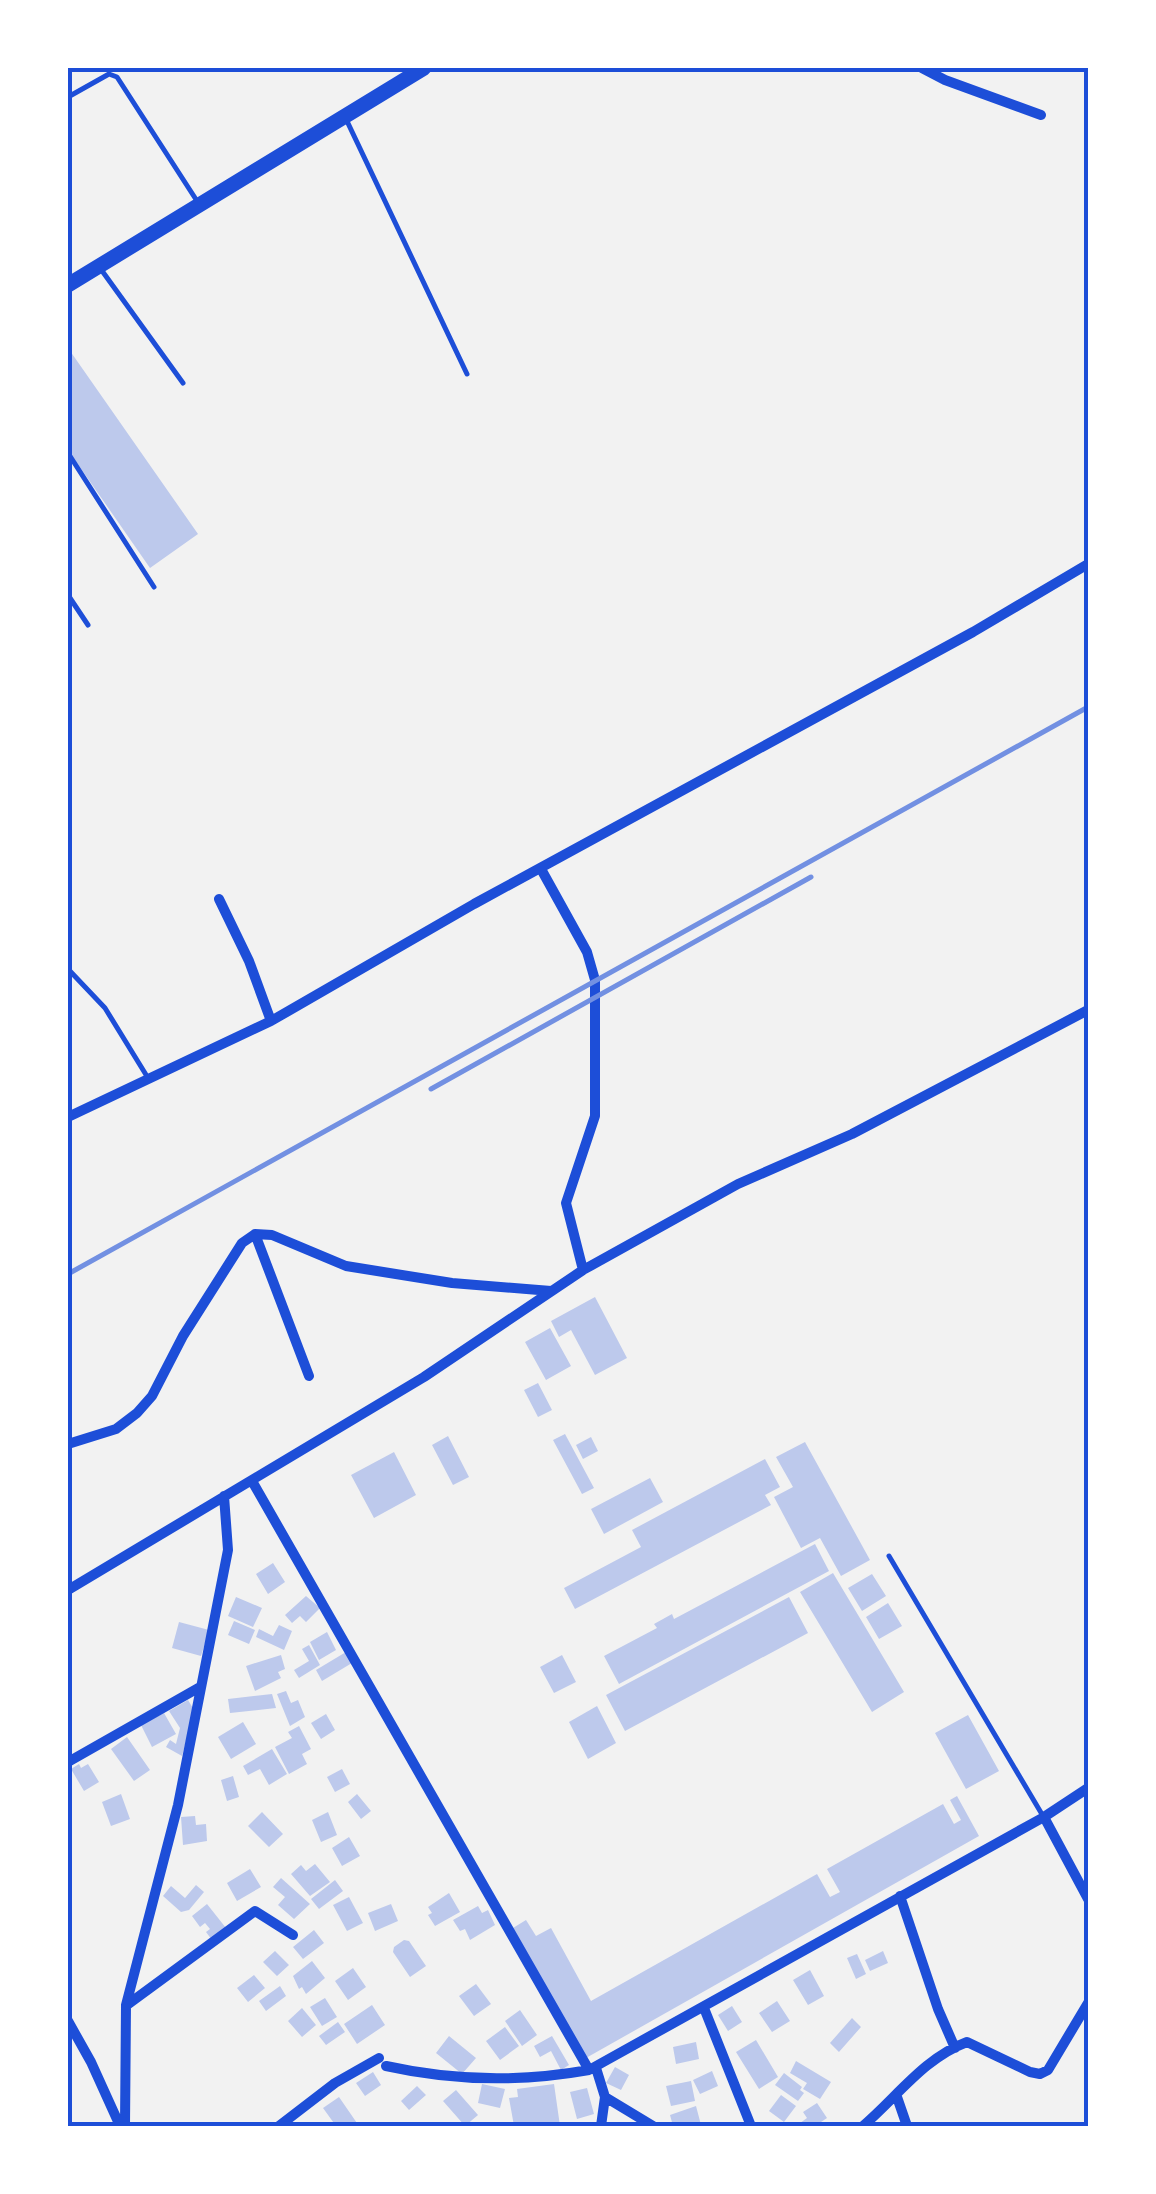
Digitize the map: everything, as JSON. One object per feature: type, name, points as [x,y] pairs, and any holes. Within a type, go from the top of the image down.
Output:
[{"type":"main road","points":[[68,285],[344,116],[401,74],[424,68]]},
{"type":"street","points":[[922,68],[1041,115]]},
{"type":"street","points":[[68,1116],[271,1021],[474,904],[973,632],[1088,564]]},
{"type":"street","points":[[541,869],[586,952],[595,980],[595,1116],[566,1202],[583,1270]]},
{"type":"street","points":[[218,900],[249,961],[271,1021]]},
{"type":"street","points":[[68,1590],[424,1377],[583,1270],[738,1184],[852,1134],[1087,1014]]},
{"type":"street","points":[[68,1444],[116,1429],[137,1413],[152,1396],[183,1336],[242,1244],[255,1234],[272,1234],[346,1266],[452,1283],[552,1291]]},
{"type":"street","points":[[255,1234],[309,1376]]},
{"type":"street","points":[[252,1480],[592,2069],[605,2097],[602,2126]]},
{"type":"street","points":[[122,2126],[126,2006],[178,1804],[228,1550],[224,1496]]},
{"type":"street","points":[[68,1762],[200,1688]]},
{"type":"street","points":[[279,2126],[335,2083],[383,2062],[429,2076],[543,2078],[592,2069],[1044,1817],[1088,1788]]},
{"type":"street","points":[[1044,1817],[1088,1895]]},
{"type":"street","points":[[900,1896],[955,2048]]},
{"type":"street","points":[[126,2006],[255,1911],[293,1936]]},
{"type":"street","points":[[863,2126],[922,2068],[968,2042],[1040,2074],[1057,2059],[1074,2022],[1088,2003]]},
{"type":"street","points":[[704,2008],[750,2126]]},
{"type":"street","points":[[68,2021],[122,2126]]},
{"type":"street","points":[[897,2096],[907,2126]]},
{"type":"street","points":[[605,2097],[654,2126]]},
{"type":"lane","points":[[68,96],[110,74],[117,77],[199,204]]},
{"type":"lane","points":[[344,116],[467,374]]},
{"type":"lane","points":[[98,266],[183,382]]},
{"type":"lane","points":[[68,453],[154,587]]},
{"type":"lane","points":[[68,595],[88,625]]},
{"type":"lane","points":[[68,969],[105,1008],[148,1078]]},
{"type":"lane","points":[[889,1556],[1044,1817]]},
{"type":"building","points":[[68,348],[198,534],[150,568],[68,450]]},
{"type":"building","points":[[595,1297],[627,1358],[595,1375],[571,1330],[559,1337],[551,1321]]},
{"type":"building","points":[[550,1328],[571,1366],[546,1380],[525,1342]]},
{"type":"building","points":[[538,1383],[552,1410],[538,1417],[524,1390]]},
{"type":"building","points":[[565,1434],[594,1488],[582,1494],[553,1440]]},
{"type":"building","points":[[448,1436],[469,1477],[453,1485],[432,1445]]},
{"type":"building","points":[[591,1437],[598,1451],[583,1459],[576,1445]]},
{"type":"building","points":[[805,1442],[870,1560],[841,1576],[820,1538],[801,1548],[774,1497],[793,1487],[776,1457]]},
{"type":"building","points":[[394,1452],[416,1495],[374,1518],[351,1475]]},
{"type":"building","points":[[765,1459],[780,1487],[765,1495],[771,1505],[575,1609],[564,1588],[641,1547],[632,1530]]},
{"type":"building","points":[[650,1478],[663,1502],[604,1534],[591,1509]]},
{"type":"building","points":[[815,1544],[829,1571],[619,1684],[604,1656],[657,1628],[654,1624],[672,1614],[674,1619]]},
{"type":"building","points":[[273,1563],[285,1582],[268,1594],[256,1574]]},
{"type":"building","points":[[833,1573],[904,1692],[872,1712],[800,1592]]},
{"type":"building","points":[[872,1574],[886,1596],[862,1611],[848,1588]]},
{"type":"building","points":[[306,1596],[320,1608],[306,1622],[300,1616],[292,1623],[285,1615]]},
{"type":"building","points":[[236,1597],[262,1608],[253,1627],[228,1616]]},
{"type":"building","points":[[789,1597],[808,1633],[625,1731],[606,1695]]},
{"type":"building","points":[[888,1603],[902,1626],[879,1639],[866,1617]]},
{"type":"building","points":[[234,1621],[255,1630],[249,1644],[228,1635]]},
{"type":"building","points":[[179,1622],[209,1630],[201,1656],[172,1648]]},
{"type":"building","points":[[279,1625],[292,1631],[284,1650],[256,1637],[259,1629],[273,1636]]},
{"type":"building","points":[[327,1632],[336,1650],[319,1660],[310,1642]]},
{"type":"building","points":[[309,1645],[320,1665],[299,1678],[294,1670],[309,1661],[302,1649]]},
{"type":"building","points":[[346,1652],[352,1663],[322,1681],[316,1670]]},
{"type":"building","points":[[281,1655],[285,1669],[278,1672],[281,1678],[255,1691],[246,1666]]},
{"type":"building","points":[[562,1655],[576,1682],[554,1693],[540,1667]]},
{"type":"building","points":[[286,1691],[291,1703],[298,1700],[305,1717],[290,1726],[277,1694]]},
{"type":"building","points":[[272,1694],[276,1708],[230,1713],[228,1699]]},
{"type":"building","points":[[188,1700],[194,1710],[182,1756],[166,1747],[170,1740],[176,1744],[180,1728],[169,1711]]},
{"type":"building","points":[[597,1706],[616,1743],[588,1759],[569,1722]]},
{"type":"building","points":[[164,1713],[176,1734],[152,1747],[141,1725]]},
{"type":"building","points":[[326,1714],[335,1730],[321,1739],[311,1723]]},
{"type":"building","points":[[968,1715],[999,1771],[966,1789],[935,1733]]},
{"type":"building","points":[[243,1722],[256,1744],[231,1759],[218,1737]]},
{"type":"building","points":[[299,1726],[311,1749],[302,1754],[307,1764],[289,1774],[275,1747],[292,1738],[288,1732]]},
{"type":"building","points":[[127,1737],[150,1770],[134,1781],[111,1749]]},
{"type":"building","points":[[272,1749],[287,1774],[269,1785],[260,1769],[248,1775],[243,1766]]},
{"type":"building","points":[[79,1764],[81,1768],[88,1764],[99,1782],[84,1791],[71,1769]]},
{"type":"building","points":[[342,1769],[350,1784],[335,1792],[327,1777]]},
{"type":"building","points":[[233,1776],[239,1797],[227,1801],[221,1780]]},
{"type":"building","points":[[121,1794],[130,1819],[111,1826],[102,1802]]},
{"type":"building","points":[[357,1794],[371,1811],[361,1819],[348,1802]]},
{"type":"building","points":[[957,1796],[979,1836],[586,2058],[513,1928],[526,1920],[536,1936],[551,1928],[591,2001],[817,1874],[830,1897],[840,1892],[827,1869],[943,1804],[954,1824],[961,1820],[950,1800]]},
{"type":"building","points":[[262,1812],[283,1834],[269,1847],[248,1826]]},
{"type":"building","points":[[328,1812],[337,1835],[321,1842],[312,1820]]},
{"type":"building","points":[[195,1816],[196,1825],[206,1824],[207,1841],[183,1845],[181,1817]]},
{"type":"building","points":[[349,1837],[360,1856],[342,1866],[332,1848]]},
{"type":"building","points":[[315,1864],[330,1882],[310,1896],[291,1874],[301,1865],[306,1871]]},
{"type":"building","points":[[250,1869],[261,1887],[237,1901],[227,1883]]},
{"type":"building","points":[[281,1878],[310,1904],[294,1919],[278,1905],[285,1897],[273,1887]]},
{"type":"building","points":[[335,1880],[343,1891],[319,1909],[311,1899]]},
{"type":"building","points":[[196,1885],[204,1892],[189,1910],[181,1912],[163,1896],[171,1886],[185,1898]]},
{"type":"building","points":[[449,1893],[460,1912],[435,1926],[428,1907]]},
{"type":"building","points":[[349,1897],[363,1923],[347,1931],[333,1905]]},
{"type":"building","points":[[207,1904],[226,1928],[212,1940],[205,1923],[200,1927],[192,1916]]},
{"type":"building","points":[[391,1904],[398,1921],[375,1931],[368,1913]]},
{"type":"building","points":[[478,1906],[482,1913],[488,1910],[495,1925],[470,1940],[465,1929],[460,1931],[453,1920]]},
{"type":"building","points":[[314,1930],[324,1943],[303,1959],[293,1947]]},
{"type":"building","points":[[404,1940],[409,1941],[426,1966],[410,1977],[393,1952]]},
{"type":"building","points":[[275,1951],[289,1965],[277,1976],[263,1962]]},
{"type":"building","points":[[883,1951],[888,1963],[870,1971],[865,1960]]},
{"type":"building","points":[[857,1954],[866,1974],[856,1979],[847,1958]]},
{"type":"building","points":[[312,1961],[325,1978],[306,1994],[293,1976]]},
{"type":"building","points":[[353,1968],[366,1987],[348,2000],[335,1981]]},
{"type":"building","points":[[810,1970],[824,1996],[808,2005],[793,1980]]},
{"type":"building","points":[[254,1975],[265,1988],[248,2002],[237,1988]]},
{"type":"building","points":[[476,1984],[491,2004],[474,2016],[459,1996]]},
{"type":"building","points":[[280,1986],[286,1996],[266,2011],[259,2001]]},
{"type":"building","points":[[325,1998],[337,2017],[322,2026],[310,2007]]},
{"type":"building","points":[[777,2001],[790,2021],[772,2032],[759,2013]]},
{"type":"building","points":[[372,2005],[385,2025],[357,2044],[344,2024]]},
{"type":"building","points":[[732,2006],[742,2022],[728,2031],[718,2015]]},
{"type":"building","points":[[302,2008],[316,2025],[302,2037],[288,2021]]},
{"type":"building","points":[[520,2010],[537,2035],[522,2046],[505,2021]]},
{"type":"building","points":[[852,2018],[861,2027],[839,2052],[830,2043]]},
{"type":"building","points":[[338,2022],[345,2032],[326,2045],[319,2036]]},
{"type":"building","points":[[505,2027],[519,2046],[500,2060],[486,2041]]},
{"type":"building","points":[[449,2036],[476,2058],[462,2074],[436,2053]]},
{"type":"building","points":[[552,2036],[569,2065],[561,2070],[551,2051],[540,2057],[534,2046]]},
{"type":"building","points":[[756,2040],[778,2077],[759,2089],[736,2052]]},
{"type":"building","points":[[696,2042],[699,2059],[676,2064],[673,2047]]},
{"type":"building","points":[[796,2061],[831,2082],[820,2099],[803,2089],[807,2083],[790,2073]]},
{"type":"building","points":[[615,2067],[629,2075],[621,2090],[606,2083]]},
{"type":"building","points":[[712,2071],[718,2086],[700,2094],[693,2080]]},
{"type":"building","points":[[373,2072],[381,2085],[365,2096],[356,2083]]},
{"type":"building","points":[[784,2073],[802,2087],[804,2093],[798,2101],[775,2085]]},
{"type":"building","points":[[691,2081],[695,2101],[671,2106],[666,2086]]},
{"type":"building","points":[[482,2084],[505,2089],[500,2108],[478,2103]]},
{"type":"building","points":[[554,2084],[560,2126],[514,2126],[509,2098],[518,2097],[517,2089]]},
{"type":"building","points":[[417,2086],[426,2095],[409,2110],[401,2101]]},
{"type":"building","points":[[587,2088],[594,2114],[577,2119],[570,2092]]},
{"type":"building","points":[[456,2090],[478,2115],[465,2126],[443,2101]]},
{"type":"building","points":[[781,2095],[796,2106],[784,2122],[769,2111]]},
{"type":"building","points":[[339,2097],[359,2126],[336,2126],[323,2108]]},
{"type":"building","points":[[817,2103],[827,2118],[815,2126],[796,2126],[807,2118],[803,2112]]},
{"type":"building","points":[[696,2106],[701,2125],[692,2126],[691,2122],[673,2126],[670,2115]]},
{"type":"railway","points":[[68,1274],[1088,707]]},
{"type":"railway","points":[[431,1089],[811,877]]}]
